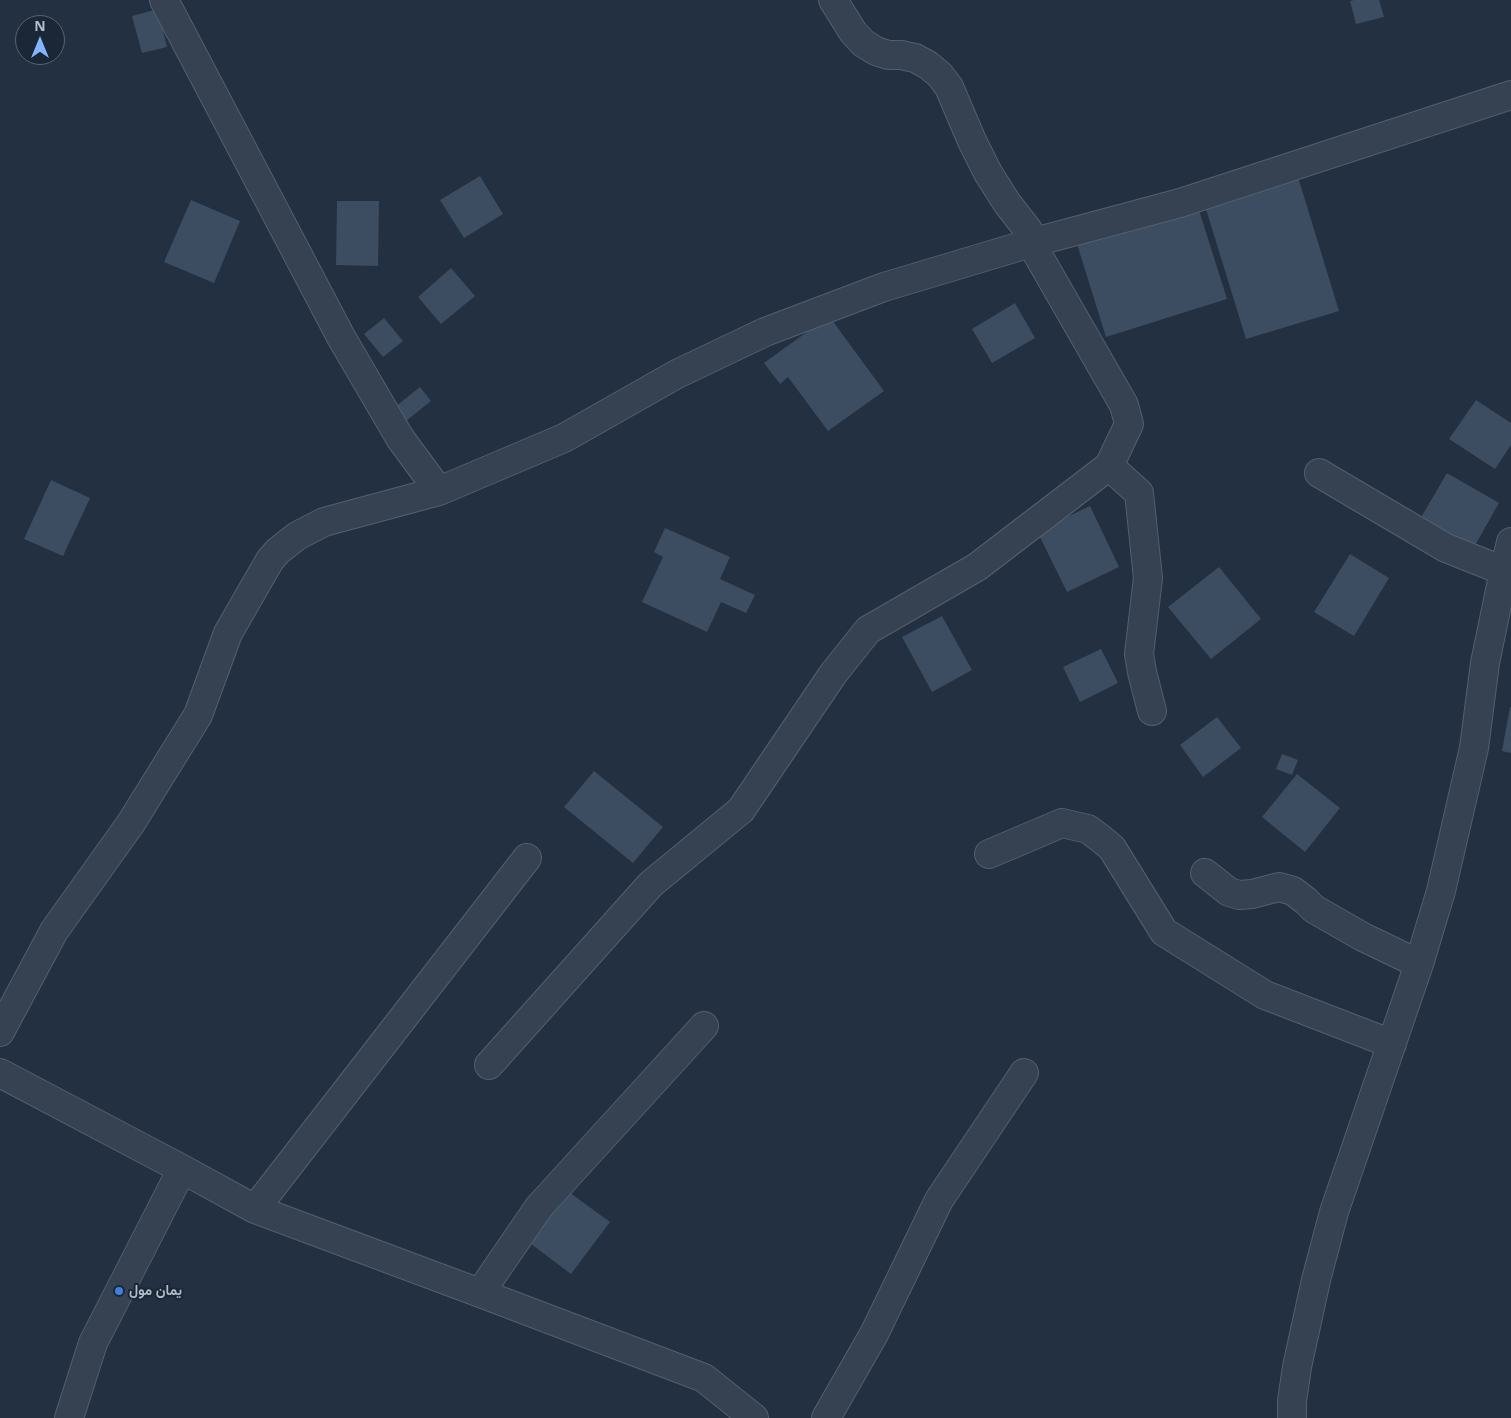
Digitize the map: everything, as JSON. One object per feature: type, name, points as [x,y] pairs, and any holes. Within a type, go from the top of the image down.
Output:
[{"type":"street","points":[[164,0],[340,337],[400,438],[439,490]]},
{"type":"street","points":[[489,1065],[651,884],[741,810],[833,674],[868,630],[977,567],[1109,466],[1129,424],[1124,405],[1031,244],[1028,230],[1007,203],[988,173],[972,141],[952,92],[940,75],[928,65],[915,58],[888,55],[876,51],[863,43],[853,32],[833,0]]},
{"type":"street","points":[[0,1032],[54,931],[131,824],[198,715],[228,633],[270,560],[297,536],[324,522],[439,490],[564,438],[677,374],[765,332],[884,287],[1180,203],[1511,95]]},
{"type":"street","points":[[1109,466],[1139,493],[1148,578],[1140,654],[1142,672],[1152,711]]},
{"type":"street","points":[[1319,473],[1446,548],[1504,571]]},
{"type":"street","points":[[1292,1418],[1292,1401],[1299,1359],[1316,1280],[1337,1202],[1392,1044],[1441,890],[1474,748],[1485,663],[1511,542]]},
{"type":"street","points":[[989,854],[1062,822],[1088,829],[1112,848],[1164,932],[1265,995],[1392,1044]]},
{"type":"street","points":[[255,1209],[527,858]]},
{"type":"street","points":[[1205,873],[1229,892],[1239,895],[1252,894],[1279,887],[1293,892],[1314,909],[1363,937],[1418,964]]},
{"type":"street","points":[[480,1293],[539,1207],[704,1026]]},
{"type":"street","points":[[0,1073],[255,1209],[704,1378],[754,1418]]},
{"type":"street","points":[[826,1418],[874,1334],[939,1200],[1024,1073]]},
{"type":"street","points":[[69,1418],[93,1342],[182,1169]]},
{"type":"building","points":[[1379,0],[1384,17],[1356,24],[1350,1]]},
{"type":"building","points":[[158,9],[167,47],[142,53],[132,16]]},
{"type":"building","points":[[480,176],[503,214],[464,238],[440,200]]},
{"type":"building","points":[[1298,177],[1339,311],[1246,339],[1205,206]]},
{"type":"building","points":[[191,200],[240,221],[214,283],[164,262]]},
{"type":"building","points":[[337,201],[379,201],[378,266],[336,265]]},
{"type":"building","points":[[1198,207],[1227,299],[1106,337],[1077,244]]},
{"type":"building","points":[[451,268],[475,296],[441,324],[418,297]]},
{"type":"building","points":[[1015,303],[1035,338],[992,363],[972,329]]},
{"type":"building","points":[[829,316],[884,391],[828,431],[788,377],[780,384],[764,363]]},
{"type":"building","points":[[384,318],[403,341],[383,357],[364,334]]},
{"type":"building","points":[[420,387],[431,401],[406,421],[395,407]]},
{"type":"building","points":[[1476,400],[1511,423],[1511,445],[1495,469],[1449,439]]},
{"type":"building","points":[[1447,473],[1499,503],[1473,549],[1420,519]]},
{"type":"building","points":[[51,480],[90,498],[63,556],[24,539]]},
{"type":"building","points":[[1090,506],[1119,567],[1067,592],[1037,531]]},
{"type":"building","points":[[665,528],[730,557],[720,579],[755,595],[746,613],[721,602],[707,632],[642,602],[663,557],[654,552]]},
{"type":"building","points":[[1350,554],[1389,578],[1354,636],[1314,612]]},
{"type":"building","points":[[1219,567],[1261,619],[1211,659],[1168,607]]},
{"type":"building","points":[[942,616],[972,670],[932,692],[902,637]]},
{"type":"building","points":[[1101,649],[1118,683],[1080,702],[1063,667]]},
{"type":"building","points":[[1511,707],[1511,753],[1502,751]]},
{"type":"building","points":[[1217,717],[1241,748],[1203,777],[1180,745]]},
{"type":"building","points":[[1282,754],[1298,760],[1292,775],[1276,769]]},
{"type":"building","points":[[594,771],[663,827],[633,863],[564,807]]},
{"type":"building","points":[[1297,774],[1340,808],[1305,852],[1262,817]]},
{"type":"building","points":[[562,1187],[610,1222],[571,1274],[523,1238]]},
{"type":"place","name":"يمان مول","points":[[119,1291]]}]
